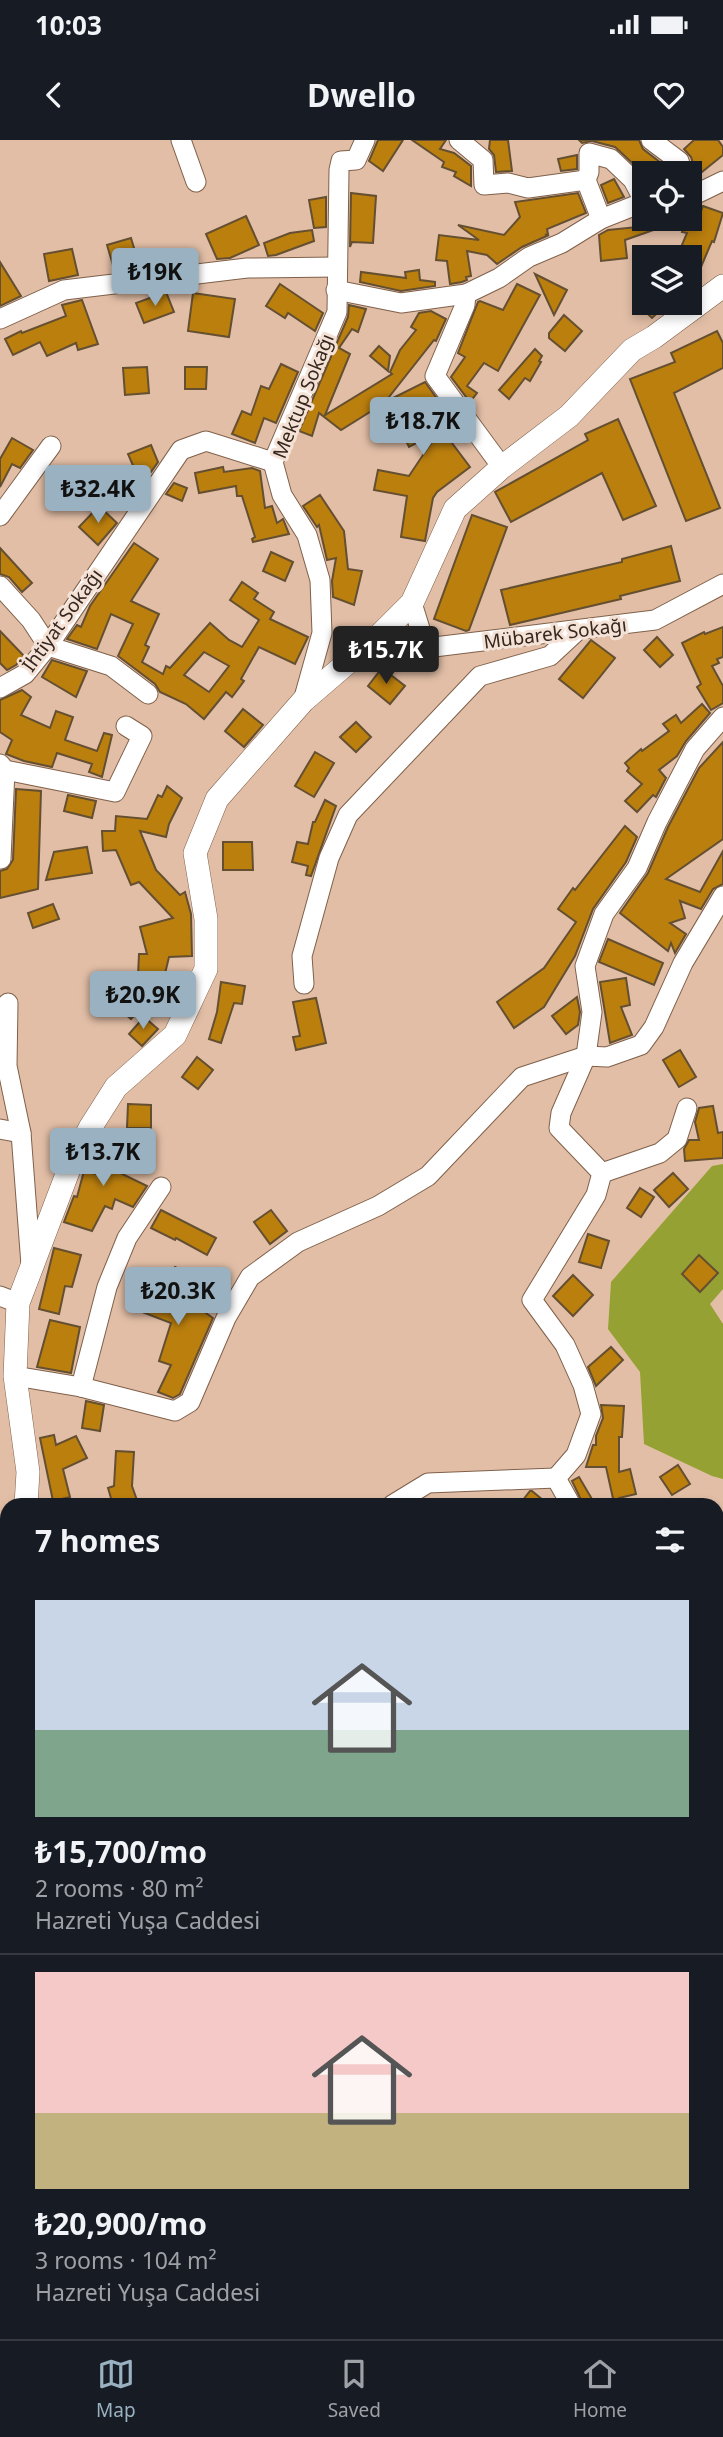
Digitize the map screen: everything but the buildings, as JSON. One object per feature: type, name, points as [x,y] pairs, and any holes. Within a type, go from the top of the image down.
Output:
[{"type":"street","points":[[181,140],[197,182]]},
{"type":"street","name":"Mektup Sokağı","points":[[303,701],[322,633],[320,580],[307,534],[282,495],[273,462],[337,312],[339,170],[341,161],[356,160],[365,140]]},
{"type":"street","points":[[458,140],[483,160],[484,185],[509,183],[528,188],[586,180]]},
{"type":"street","points":[[651,140],[679,161]]},
{"type":"street","points":[[601,219],[586,180],[589,153],[611,159],[632,180]]},
{"type":"street","points":[[702,189],[723,181]]},
{"type":"street","points":[[336,290],[401,303],[466,294],[499,278],[529,257],[562,243],[601,219],[632,206]]},
{"type":"street","points":[[0,319],[64,290],[247,268],[337,267]]},
{"type":"street","points":[[26,1498],[28,1472],[15,1376],[9,1299],[31,1266],[69,1169],[90,1128],[116,1087],[175,1035],[206,969],[206,919],[195,853],[217,799],[303,701],[383,632],[412,603],[455,509],[502,467],[569,416],[632,350],[723,286]]},
{"type":"street","points":[[466,294],[465,305],[435,376],[502,467]]},
{"type":"street","name":"İhtiyat Sokağı","points":[[0,688],[26,674],[48,646],[181,450],[206,441],[273,462]]},
{"type":"street","points":[[0,516],[51,446]]},
{"type":"street","name":"Mübarek Sokağı","points":[[412,603],[426,648],[655,620],[723,584]]},
{"type":"street","points":[[0,586],[31,620],[48,646],[111,666],[148,694]]},
{"type":"street","points":[[304,984],[302,956],[329,858],[348,815],[480,676],[551,656],[578,630]]},
{"type":"street","points":[[602,1174],[559,1128],[561,1113],[586,1056],[592,1012],[585,966],[604,914],[637,868],[657,822],[695,750],[723,717]]},
{"type":"street","points":[[1,859],[3,767],[115,792],[142,736],[126,726]]},
{"type":"street","points":[[15,1376],[81,1387],[175,1411],[190,1402],[226,1318],[250,1277],[298,1242],[377,1206],[428,1176],[522,1077],[586,1056],[607,1057],[641,1045],[654,1027],[683,963],[723,899]]},
{"type":"street","points":[[723,899],[723,923]]},
{"type":"street","points":[[8,1003],[7,1066],[21,1133],[31,1266]]},
{"type":"street","points":[[602,1174],[660,1153],[677,1139],[687,1108]]},
{"type":"street","points":[[0,1129],[21,1133]]},
{"type":"street","points":[[404,1498],[428,1483],[556,1478],[576,1455],[591,1415],[583,1385],[565,1345],[532,1300],[596,1195],[602,1174]]},
{"type":"street","points":[[81,1387],[107,1287],[127,1238],[161,1187]]},
{"type":"street","points":[[556,1478],[567,1498]]},
{"type":"green space","points":[[723,1164],[723,1289],[710,1304],[723,1324],[723,1479],[644,1444],[640,1372],[608,1329],[611,1282],[712,1166]]}]
